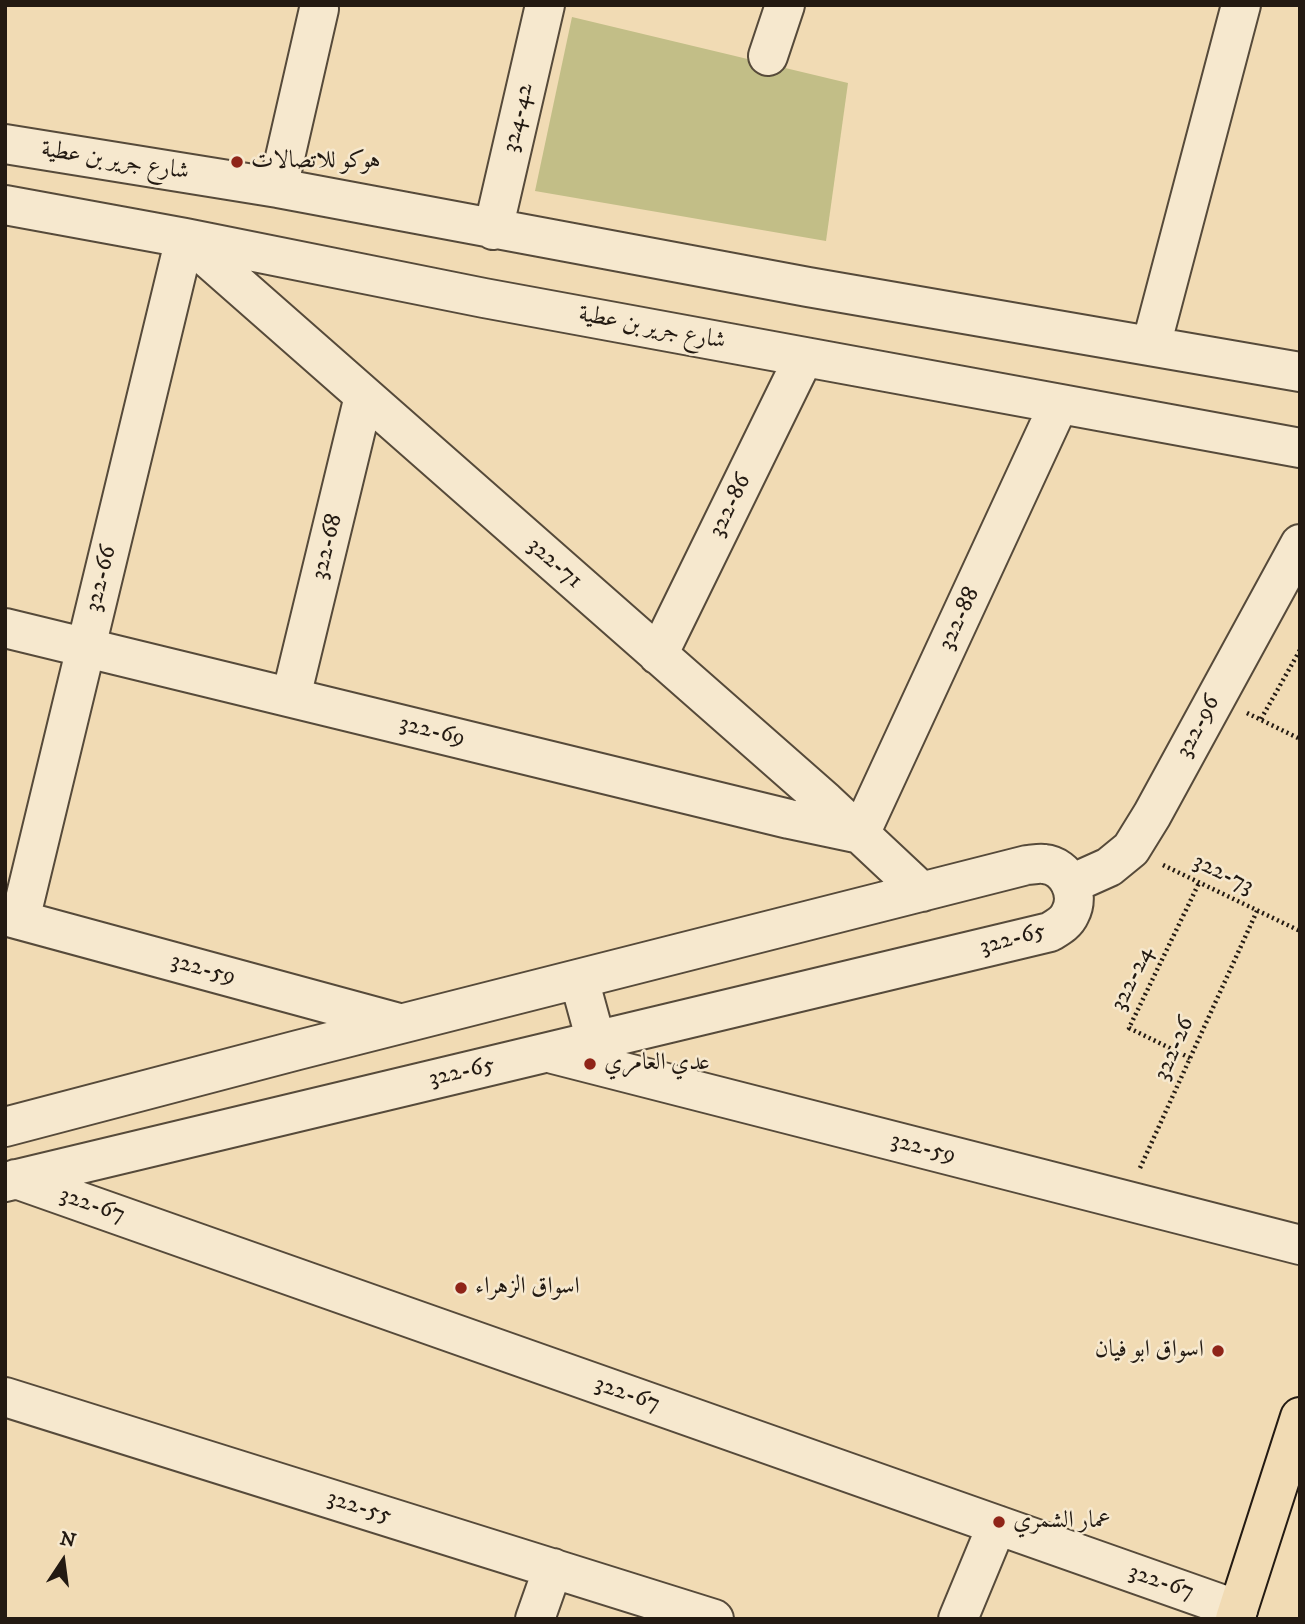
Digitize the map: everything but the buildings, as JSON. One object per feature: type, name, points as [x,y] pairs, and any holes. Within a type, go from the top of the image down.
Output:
[{"type":"main road","points":[[1236,1614],[1300,1416]]},
{"type":"street","name":"324-42","points":[[494,230],[545,5]]},
{"type":"street","points":[[768,56],[785,5]]},
{"type":"street","points":[[1151,346],[1241,5]]},
{"type":"street","points":[[278,188],[314,6]]},
{"type":"street","name":"شارع جرير بن عطية","points":[[5,144],[278,188],[494,230],[1300,372]]},
{"type":"street","points":[[23,208],[54,152]]},
{"type":"street","name":"شارع جرير بن عطية","points":[[23,208],[484,298],[1300,448]]},
{"type":"street","name":"322-71","points":[[185,238],[860,834],[922,892]]},
{"type":"street","name":"322-66","points":[[12,918],[86,648],[185,238]]},
{"type":"street","name":"322-86","points":[[657,654],[804,357]]},
{"type":"street","name":"322-68","points":[[291,698],[364,396]]},
{"type":"street","name":"322-88","points":[[860,834],[1059,404]]},
{"type":"street","name":"322-96","points":[[1071,884],[1110,867],[1131,849],[1152,816],[1300,544]]},
{"type":"street","name":"322-69","points":[[5,628],[860,834]]},
{"type":"street","points":[[5,1127],[402,1023],[1027,865],[1045,864],[1061,871],[1071,884]]},
{"type":"street","name":"322-65","points":[[10,1180],[1050,932],[1064,923],[1072,913],[1074,898],[1071,884]]},
{"type":"street","name":"322-59","points":[[12,918],[402,1023]]},
{"type":"street","points":[[579,979],[596,1041]]},
{"type":"street","points":[[299,1050],[314,1108]]},
{"type":"street","name":"322-59","points":[[547,1053],[1300,1245]]},
{"type":"street","name":"322-67","points":[[10,1180],[997,1525],[1236,1614]]},
{"type":"street","name":"322-55","points":[[5,1396],[714,1619]]},
{"type":"street","points":[[958,1619],[997,1525]]},
{"type":"street","points":[[535,1619],[553,1568]]},
{"type":"path","points":[[1261,719],[1300,650]]},
{"type":"path","points":[[1215,696],[1300,739]]},
{"type":"path","name":"322-73","points":[[1131,849],[1300,932]]},
{"type":"path","name":"322-24","points":[[1190,1058],[1129,1028],[1199,883]]},
{"type":"path","name":"322-26","points":[[1126,1201],[1257,911]]},
{"type":"shaded area","points":[[572,17],[848,83],[826,241],[535,191]]},
{"type":"place","name":"هوكو للاتصالات","points":[[237,162]]},
{"type":"place","name":"عدي العامري","points":[[590,1064]]},
{"type":"place","name":"اسواق الزهراء","points":[[461,1288]]},
{"type":"place","name":"اسواق ابو فيان","points":[[1218,1351]]},
{"type":"place","name":"عمار الشمري","points":[[999,1522]]}]
